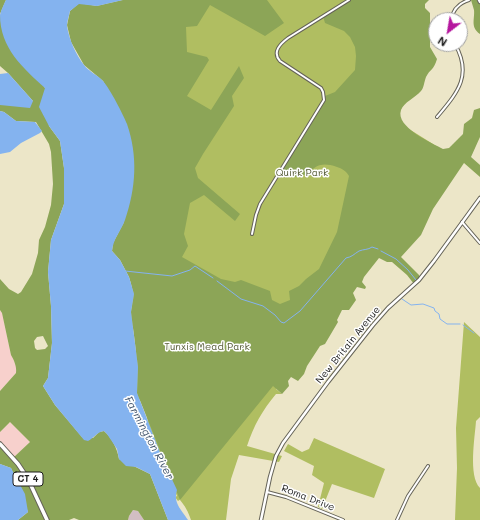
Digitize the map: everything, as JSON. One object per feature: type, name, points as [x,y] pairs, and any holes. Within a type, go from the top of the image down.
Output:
[{"type":"main road","name":"CT 4","points":[[0,444],[18,464],[28,479],[47,520]]},
{"type":"street","points":[[252,234],[260,204],[324,100],[324,92],[320,88],[280,61],[276,54],[278,49],[281,43],[288,38],[349,0]]},
{"type":"street","points":[[454,12],[458,5],[469,0]]},
{"type":"street","points":[[437,117],[461,86],[464,76],[460,52]]},
{"type":"street","name":"New Britain Avenue","points":[[261,520],[274,463],[283,443],[328,382],[373,325],[388,308],[419,280],[480,198]]},
{"type":"street","points":[[462,222],[480,243]]},
{"type":"street","points":[[398,520],[408,496],[428,466]]},
{"type":"street","name":"Roma Drive","points":[[267,492],[286,497],[343,520]]},
{"type":"shaded area","points":[[0,310],[2,313],[11,355],[17,370],[0,391]]},
{"type":"shaded area","points":[[10,422],[30,442],[13,458],[0,444],[0,432]]},
{"type":"shaded area","points":[[133,510],[138,511],[144,520],[128,520]]},
{"type":"green space","points":[[0,0],[6,0],[0,14]]},
{"type":"green space","points":[[123,0],[409,0],[393,119],[449,154],[346,298],[276,389],[282,394],[276,394],[267,406],[259,418],[247,446],[282,456],[279,462],[239,455],[231,479],[226,520],[191,520],[180,500],[181,499],[178,501],[175,497],[177,496],[150,434],[145,405],[135,395],[136,337],[130,319],[133,296],[97,6]]},
{"type":"green space","points":[[123,0],[267,0],[284,23],[265,36],[210,5],[197,26],[186,27],[187,52],[207,57],[209,60],[187,96],[211,110],[239,66],[244,78],[232,96],[234,106],[195,168],[198,178],[240,214],[235,221],[204,195],[190,203],[184,234],[188,246],[182,257],[221,279],[235,282],[241,280],[270,291],[272,300],[280,304],[290,300],[289,291],[299,286],[319,269],[337,232],[349,176],[343,169],[329,165],[318,166],[302,176],[296,177],[281,172],[323,105],[325,96],[335,92],[355,70],[355,47],[350,37],[344,31],[325,23],[323,16],[349,0],[429,0],[425,4],[425,8],[429,12],[428,52],[433,52],[437,59],[435,65],[427,74],[422,90],[402,107],[401,116],[403,122],[423,139],[443,149],[449,148],[463,134],[464,124],[472,118],[474,110],[480,108],[480,137],[471,157],[480,165],[480,177],[464,163],[433,209],[421,235],[401,257],[419,275],[420,279],[414,284],[407,275],[392,262],[387,262],[379,258],[364,277],[362,282],[366,287],[365,289],[357,287],[353,293],[356,300],[349,310],[342,310],[337,320],[338,322],[325,344],[320,346],[307,366],[304,374],[298,381],[291,377],[288,381],[289,386],[282,394],[273,386],[180,500],[137,393],[138,367],[131,312],[134,294],[129,277],[120,260],[112,251],[113,243],[124,222],[126,123],[103,81],[84,65],[71,42],[67,25],[70,11],[79,3],[97,6]]},
{"type":"green space","points":[[471,0],[479,0],[480,2],[480,34],[474,26],[474,10]]},
{"type":"green space","points":[[0,14],[45,88],[49,126],[60,141],[64,168],[64,204],[51,240],[48,272],[52,343],[48,378],[43,386],[55,405],[82,437],[93,438],[99,432],[104,431],[114,444],[119,459],[150,474],[168,520],[144,520],[138,511],[133,510],[128,520],[79,520],[74,518],[69,520],[18,520],[28,512],[11,468],[0,464],[0,444],[13,458],[30,442],[10,422],[0,432],[0,391],[16,373],[16,371],[0,310],[0,279],[9,289],[18,294],[21,292],[32,274],[38,253],[39,240],[45,227],[51,205],[53,184],[49,144],[36,122],[16,121],[4,112],[0,111],[0,105],[11,105],[33,101],[0,66]],"holes":[[[43,336],[48,346],[45,349],[37,350],[35,348],[34,341],[37,337]]]},
{"type":"green space","points":[[464,322],[480,337],[480,417],[476,421],[473,466],[476,482],[480,488],[480,520],[455,520],[457,468],[456,428]]},
{"type":"green space","points":[[314,438],[385,469],[374,498],[332,484],[322,509],[318,507],[324,483],[312,475],[314,466],[284,451],[288,444],[302,452],[309,449]]},
{"type":"water","name":"Farmington River","points":[[6,0],[123,0],[97,6],[79,4],[70,11],[67,26],[71,41],[78,57],[91,72],[101,79],[106,85],[127,124],[131,136],[134,160],[132,196],[125,220],[114,243],[112,251],[120,260],[129,277],[134,294],[131,312],[138,367],[137,393],[163,460],[177,490],[177,502],[188,520],[168,520],[150,474],[136,467],[126,466],[119,459],[117,449],[104,431],[88,441],[84,440],[55,405],[43,386],[48,378],[52,343],[48,272],[51,240],[64,204],[64,168],[60,141],[49,126],[39,107],[45,88],[21,65],[8,47],[4,38],[0,15]]},
{"type":"water","points":[[8,73],[33,101],[30,108],[0,105],[0,74]]},
{"type":"water","points":[[0,111],[4,112],[16,121],[35,122],[42,131],[21,143],[10,152],[0,154]]},
{"type":"water","points":[[0,464],[11,468],[25,494],[28,512],[18,520],[0,520]]},
{"type":"waterway","points":[[217,281],[241,299],[263,306],[284,323],[300,311],[346,258],[359,251],[372,247],[378,249]]},
{"type":"waterway","points":[[381,251],[396,259],[416,280]]},
{"type":"waterway","points":[[125,271],[172,276],[190,270],[195,266],[213,278]]},
{"type":"waterway","points":[[402,299],[411,305],[423,304],[434,308],[439,314],[440,319],[447,324],[460,324]]},
{"type":"waterway","points":[[463,325],[474,333]]},
{"type":"park label","name":"Quirk Park","points":[[302,173]]},
{"type":"park label","name":"Tunxis Mead Park","points":[[207,347]]}]
